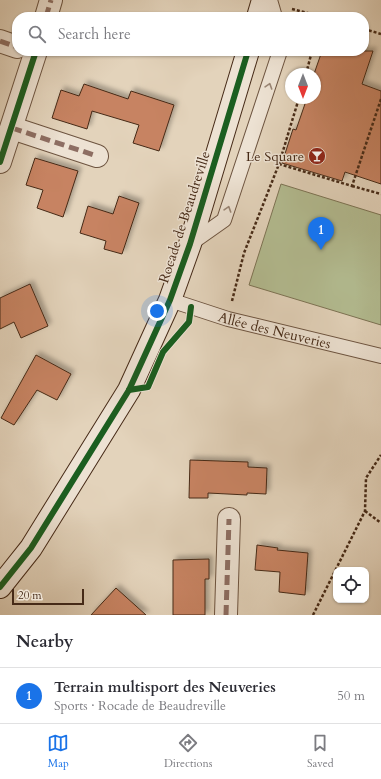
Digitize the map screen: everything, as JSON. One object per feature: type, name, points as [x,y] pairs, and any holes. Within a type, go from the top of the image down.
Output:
[{"type":"street","points":[[47,12],[51,0]]},
{"type":"street","points":[[0,41],[12,45]]},
{"type":"street","points":[[0,162],[12,128],[29,56]]},
{"type":"street","name":"Rocade de Beaudreville","points":[[0,587],[31,548],[130,390],[170,300],[190,244],[246,56]]},
{"type":"street","points":[[12,128],[97,156]]},
{"type":"street","points":[[226,615],[229,519]]},
{"type":"lane","points":[[190,244],[224,220],[278,56]]},
{"type":"lane","name":"Allée des Neuveries","points":[[170,300],[228,319],[381,356]]},
{"type":"path","points":[[266,5],[299,12]]},
{"type":"path","points":[[369,30],[381,34]]},
{"type":"path","points":[[308,68],[311,56]]},
{"type":"path","points":[[352,186],[381,98]]},
{"type":"path","points":[[228,319],[244,253],[279,164],[297,104]]},
{"type":"path","points":[[279,164],[381,194]]},
{"type":"path","points":[[313,615],[365,511],[366,478],[381,455]]},
{"type":"path","points":[[365,511],[381,523]]},
{"type":"green space","points":[[281,184],[381,215],[381,325],[249,285]]},
{"type":"building","points":[[369,51],[373,51],[362,84],[381,91],[381,184],[345,172],[342,181],[282,163],[293,129],[296,130],[305,104],[321,104],[321,68],[316,68],[320,56],[369,56]]},
{"type":"building","points":[[84,84],[128,99],[131,91],[174,105],[159,151],[133,143],[139,125],[92,111],[87,129],[52,118],[61,90],[79,96]]},
{"type":"building","points":[[35,158],[78,171],[63,217],[37,208],[43,190],[26,185]]},
{"type":"building","points":[[119,196],[139,203],[122,254],[104,249],[106,241],[80,233],[88,206],[113,214]]},
{"type":"building","points":[[30,284],[48,326],[21,338],[14,322],[0,329],[0,298]]},
{"type":"building","points":[[36,355],[71,374],[57,400],[37,390],[14,425],[1,418]]},
{"type":"building","points":[[190,460],[248,462],[248,467],[267,468],[266,494],[247,493],[247,495],[208,493],[208,498],[189,498]]},
{"type":"building","points":[[257,545],[278,548],[277,550],[308,553],[305,595],[279,592],[280,572],[255,570]]},
{"type":"building","points":[[209,559],[209,579],[205,579],[205,615],[173,615],[173,560]]},
{"type":"building","points":[[116,588],[146,615],[91,615]]},
{"type":"marked path","points":[[47,12],[51,0]]},
{"type":"marked path","points":[[0,41],[12,45]]},
{"type":"marked path","points":[[12,128],[97,156]]},
{"type":"marked path","points":[[226,615],[229,519]]},
{"type":"cycle path","points":[[0,162],[34,56]]},
{"type":"cycle path","points":[[0,587],[31,548],[129,390],[170,300],[190,244],[246,56]]},
{"type":"cycle path","points":[[129,390],[148,387],[163,352],[189,322],[191,307]]},
{"type":"place","name":"Le Square","points":[[317,156]]},
{"type":"place","name":"Terrain multisport des Neuveries","points":[[321,250]]}]
